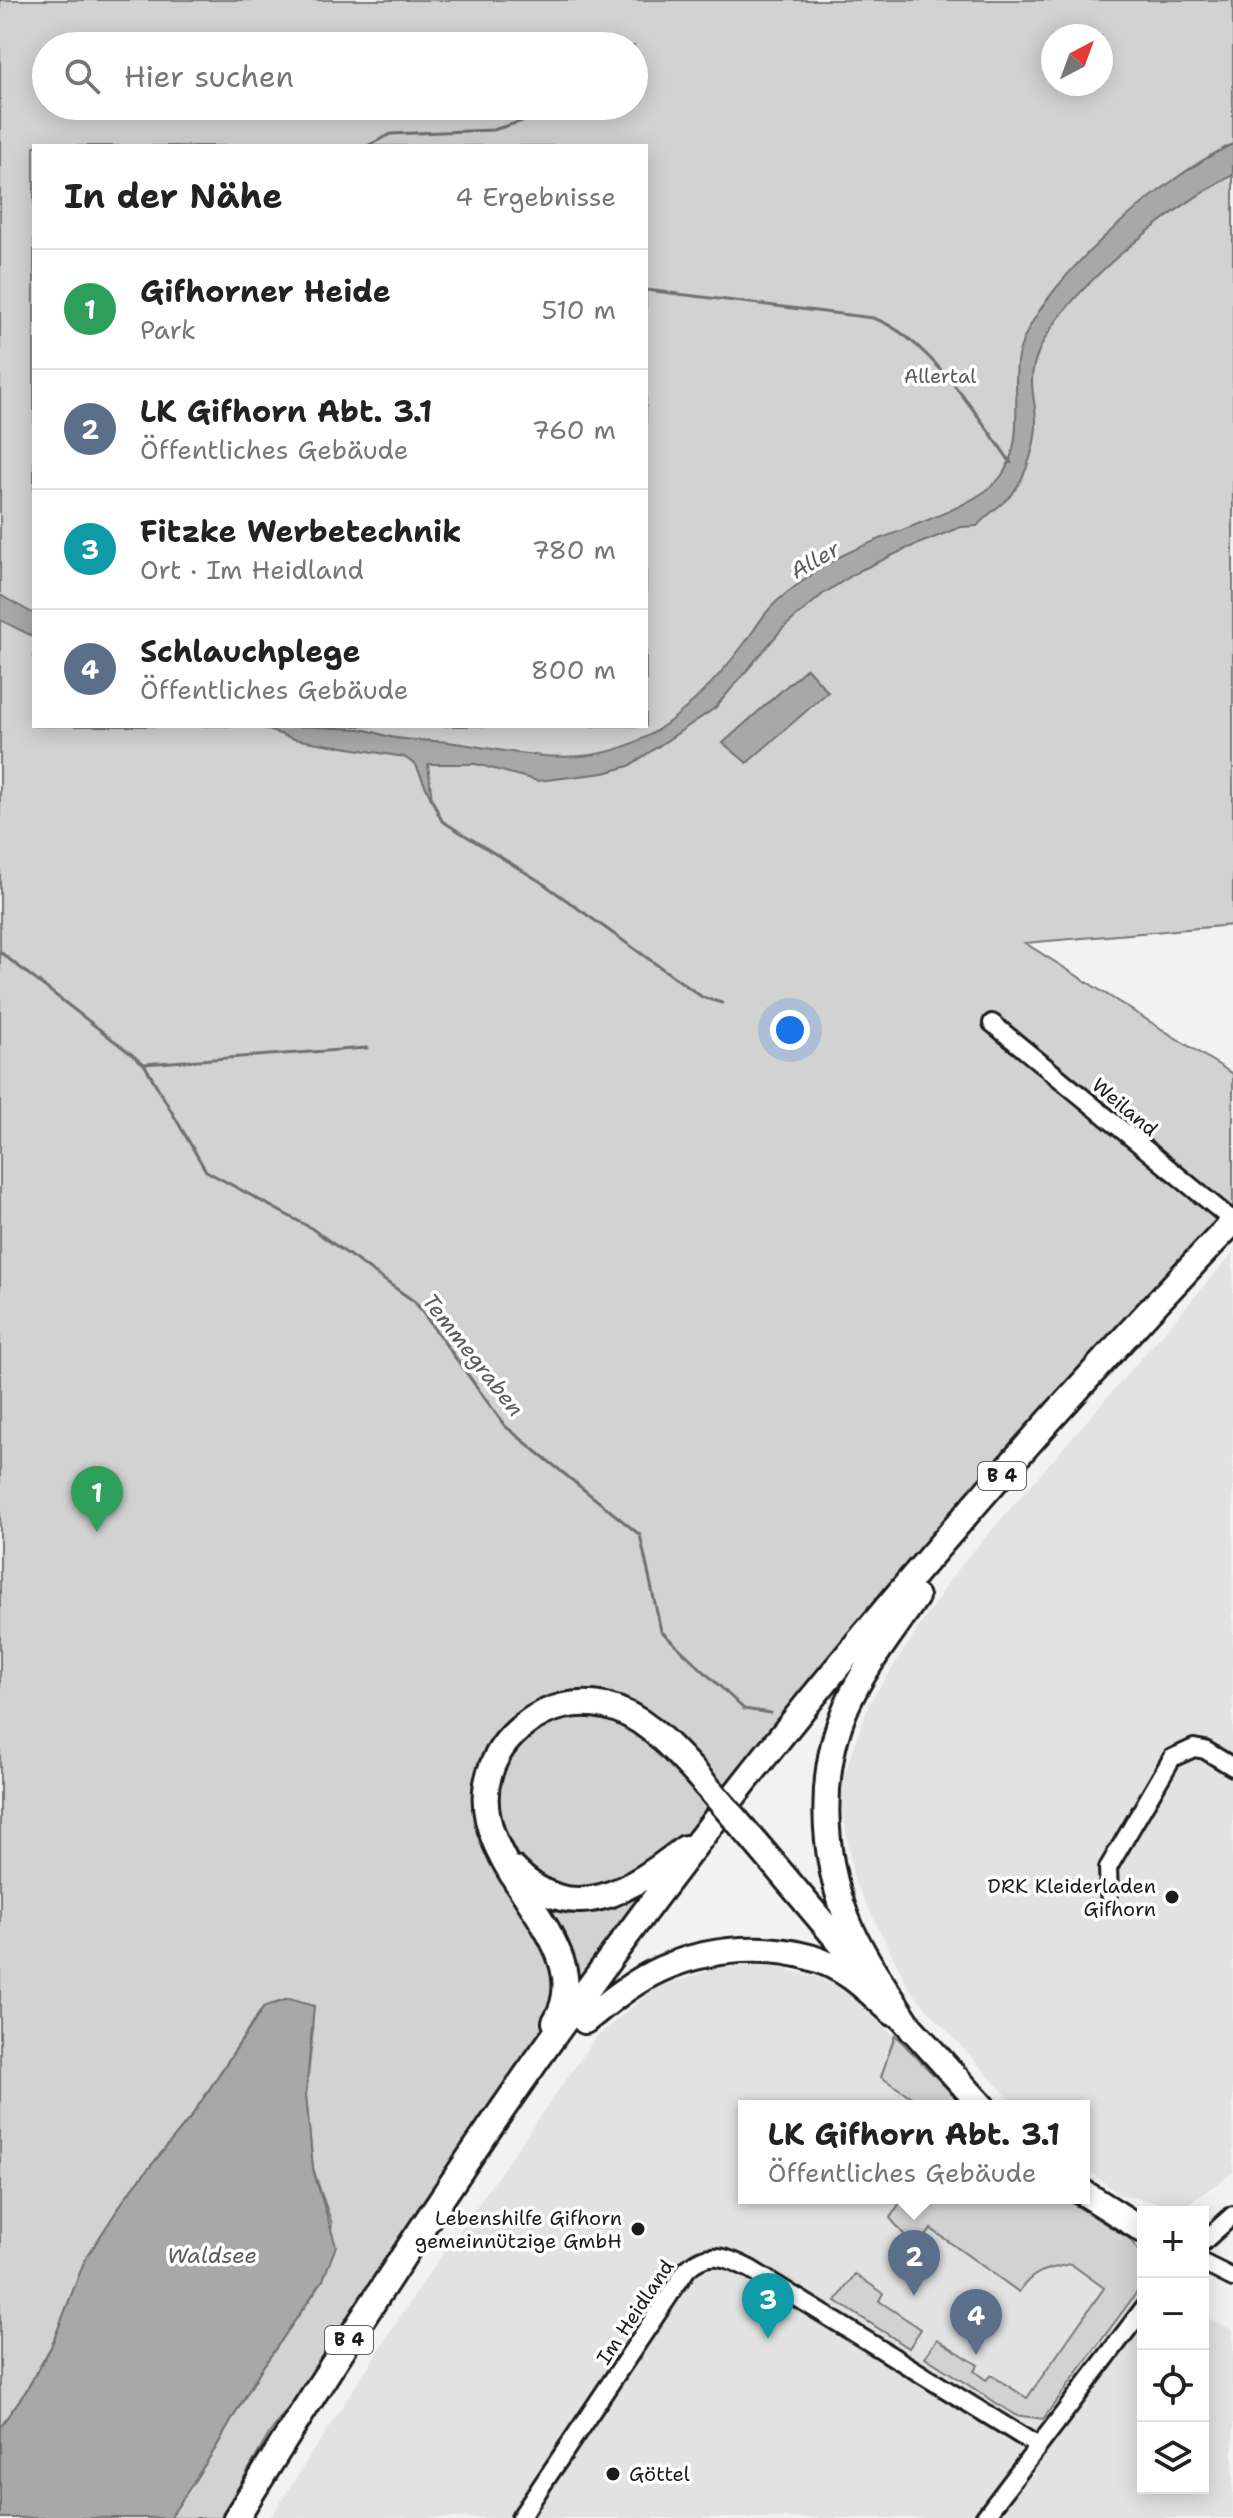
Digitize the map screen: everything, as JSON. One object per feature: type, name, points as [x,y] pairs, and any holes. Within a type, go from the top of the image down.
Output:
[{"type":"highway","name":"B 4","points":[[236,2518],[383,2287],[541,2054],[710,1829],[825,1685],[989,1492],[1233,1221]]},
{"type":"highway","name":"B 4","points":[[251,2518],[419,2258],[585,2021],[729,1827],[824,1705],[916,1597],[1233,1242]]},
{"type":"highway","points":[[912,2030],[848,1920],[836,1883],[827,1814],[835,1740],[848,1704],[916,1597]]},
{"type":"highway","points":[[541,2054],[565,2000],[564,1970],[551,1938],[498,1853],[489,1830],[485,1806],[491,1770],[502,1748],[518,1729],[550,1710],[589,1704],[626,1713],[660,1737],[697,1775],[912,2030],[976,2100]]},
{"type":"highway","points":[[498,1853],[539,1889],[562,1898],[589,1900],[631,1888],[710,1829]]},
{"type":"highway","points":[[585,2021],[625,1989],[662,1969],[711,1954],[768,1950],[822,1963],[849,1976],[912,2030]]},
{"type":"highway","points":[[1090,2197],[1137,2226]]},
{"type":"street","name":"Weiland","points":[[992,1023],[1233,1221]]},
{"type":"street","points":[[1109,1894],[1108,1868],[1172,1758],[1194,1748],[1205,1750],[1233,1767]]},
{"type":"street","points":[[1209,2237],[1233,2215]]},
{"type":"street","name":"Im Heidland","points":[[520,2518],[687,2269],[700,2257],[720,2255],[752,2270],[1038,2446]]},
{"type":"street","points":[[1209,2266],[1233,2278]]},
{"type":"street","points":[[984,2518],[1137,2317]]},
{"type":"shaded area","points":[[1233,1253],[1233,2173],[1185,2206],[1118,2194],[1090,2171],[1090,2100],[1011,2100],[910,1990],[854,1880],[839,1789],[870,1702],[957,1570]]},
{"type":"shaded area","points":[[743,1959],[840,1983],[958,2100],[738,2100],[738,2204],[1073,2204],[1137,2242],[1137,2494],[1209,2494],[1209,2320],[1233,2330],[1233,2518],[270,2518],[423,2282],[597,2036],[655,1988]]},
{"type":"green space","name":"Allertal","points":[[0,0],[1233,0],[1233,925],[1025,943],[1233,1074],[1233,1207],[851,1633],[269,2434],[221,2518],[170,2518],[260,2371],[323,2280],[332,2224],[313,2169],[306,2095],[313,2029],[289,1999],[263,2007],[191,2117],[127,2195],[85,2260],[51,2347],[26,2391],[0,2427]]},
{"type":"green space","points":[[895,2035],[958,2100],[916,2100],[881,2077]]},
{"type":"green space","points":[[899,2204],[1073,2204],[1130,2239],[1137,2249],[1137,2292],[1043,2419],[1015,2415],[925,2357],[937,2339],[978,2365],[974,2371],[986,2380],[991,2375],[1027,2398],[1104,2288],[1071,2264],[1035,2275],[1019,2292],[931,2229],[917,2250],[890,2218]]},
{"type":"green space","points":[[855,2274],[883,2293],[879,2301],[921,2329],[909,2348],[836,2301]]},
{"type":"water","points":[[1233,144],[1233,175],[1179,208],[1118,256],[1064,312],[1045,339],[1033,372],[1036,428],[1033,448],[1022,478],[1009,497],[977,526],[961,527],[908,548],[859,571],[823,594],[782,629],[715,708],[629,766],[604,773],[538,781],[476,764],[428,764],[432,801],[416,765],[404,757],[294,739],[263,728],[360,729],[403,739],[562,757],[615,750],[642,739],[669,722],[700,695],[736,655],[771,607],[795,586],[851,551],[971,500],[1002,475],[1009,463],[1015,435],[1017,362],[1027,333],[1046,301],[1105,236],[1139,206]]},
{"type":"water","points":[[0,595],[32,613],[32,636],[0,620]]},
{"type":"water","points":[[807,668],[828,692],[747,763],[723,743]]},
{"type":"water","name":"Waldsee","points":[[289,1999],[314,2006],[306,2095],[313,2169],[336,2246],[323,2280],[260,2371],[170,2518],[0,2518],[0,2427],[26,2391],[51,2347],[85,2260],[127,2195],[191,2117],[264,2007]]},
{"type":"waterway","points":[[371,144],[391,134],[493,130],[526,120]]},
{"type":"waterway","points":[[648,290],[873,318],[893,327],[931,359],[950,380],[1011,463]]},
{"type":"waterway","points":[[432,800],[442,821],[541,882],[702,997],[722,1003]]},
{"type":"waterway","name":"Temmegraben","points":[[0,952],[144,1064],[206,1171],[311,1228],[415,1302],[505,1426],[640,1535],[661,1631],[744,1709],[770,1713]]},
{"type":"waterway","points":[[144,1064],[367,1048]]},
{"type":"place","name":"Gifhorner Heide","points":[[97,1532]]},
{"type":"place","name":"DRK Kleiderladen Gifhorn","points":[[1172,1897]]},
{"type":"place","name":"Lebenshilfe Gifhorn gemeinnützige GmbH","points":[[638,2229]]},
{"type":"place","name":"LK Gifhorn Abt. 3.1","points":[[914,2296]]},
{"type":"place","name":"Fitzke Werbetechnik","points":[[768,2339]]},
{"type":"place","name":"Schlauchplege","points":[[976,2355]]},
{"type":"place","name":"Göttel","points":[[613,2474]]},
{"type":"water label","name":"Aller","points":[[815,560]]}]
